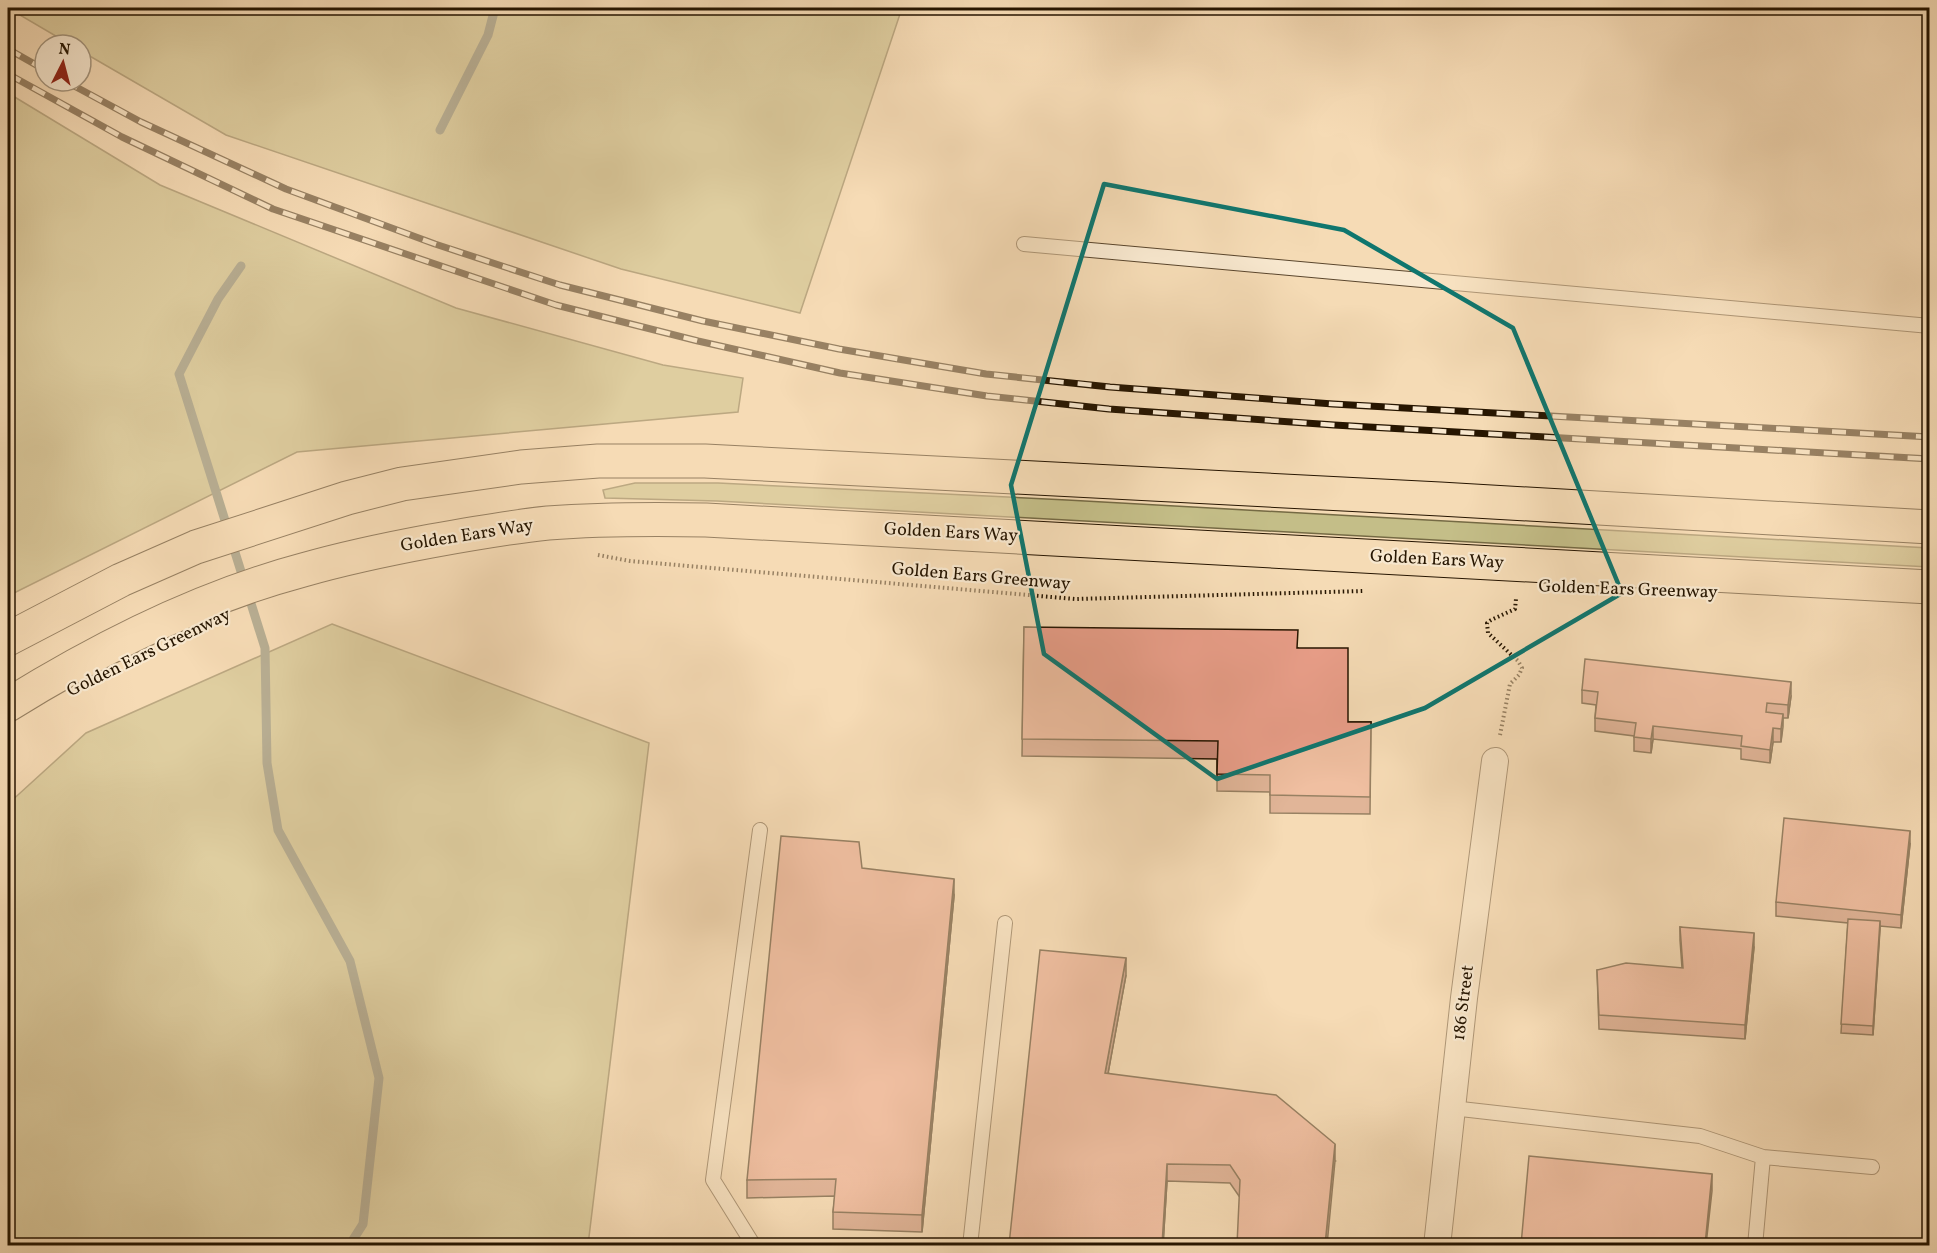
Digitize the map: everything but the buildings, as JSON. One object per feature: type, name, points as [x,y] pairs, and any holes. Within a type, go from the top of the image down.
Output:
[{"type":"main road","points":[[14,635],[121,580],[196,547],[347,498],[402,484],[521,467],[587,462],[705,461],[1929,527]]},
{"type":"main road","name":"Golden Ears Way","points":[[8,705],[108,647],[183,612],[235,592],[301,570],[372,552],[480,532],[547,523],[633,519],[706,520],[1929,587]]},
{"type":"street","name":"186 Street","points":[[1437,1245],[1464,998],[1496,761]]},
{"type":"lane","points":[[1024,244],[1929,326]]},
{"type":"lane","points":[[754,1245],[713,1180],[760,831]]},
{"type":"lane","points":[[970,1245],[1005,922]]},
{"type":"lane","points":[[1452,1108],[1700,1136],[1763,1157],[1872,1167]]},
{"type":"lane","points":[[1755,1245],[1763,1157]]},
{"type":"path","name":"Golden Ears Greenway","points":[[589,552],[630,561],[1075,599],[1366,591]]},
{"type":"path","name":"Golden Ears Greenway","points":[[1506,598],[1527,599]]},
{"type":"path","points":[[1496,761],[1510,684],[1522,668],[1518,661],[1488,633],[1486,627],[1491,620],[1515,609],[1516,599]]},
{"type":"highlighted area","points":[[1104,184],[1344,230],[1513,328],[1622,593],[1425,708],[1217,779],[1044,654],[1011,485]]},
{"type":"shaded area","points":[[8,8],[902,8],[800,313],[621,269],[226,135],[93,58],[93,33],[51,33]]},
{"type":"shaded area","points":[[8,93],[160,185],[456,308],[663,365],[743,378],[738,412],[297,452],[8,596]]},
{"type":"shaded area","points":[[635,483],[718,483],[1067,500],[1929,548],[1929,567],[717,501],[605,498],[603,490]]},
{"type":"shaded area","points":[[332,624],[649,743],[588,1245],[8,1245],[8,804],[86,733]]},
{"type":"waterway","points":[[440,130],[488,35],[495,8]]},
{"type":"waterway","points":[[241,266],[218,299],[179,374],[244,581]]},
{"type":"waterway","points":[[248,594],[265,648],[267,763],[278,830],[350,961],[379,1078],[363,1224],[349,1246]]},
{"type":"railway","points":[[8,49],[33,63]]},
{"type":"railway","points":[[8,74],[122,137],[273,209],[556,305],[698,341],[840,373],[987,396],[1109,409],[1334,425],[1930,459]]},
{"type":"railway","points":[[87,93],[141,122],[286,189],[435,244],[560,285],[703,321],[839,349],[986,374],[1110,387],[1333,404],[1930,437]]}]
